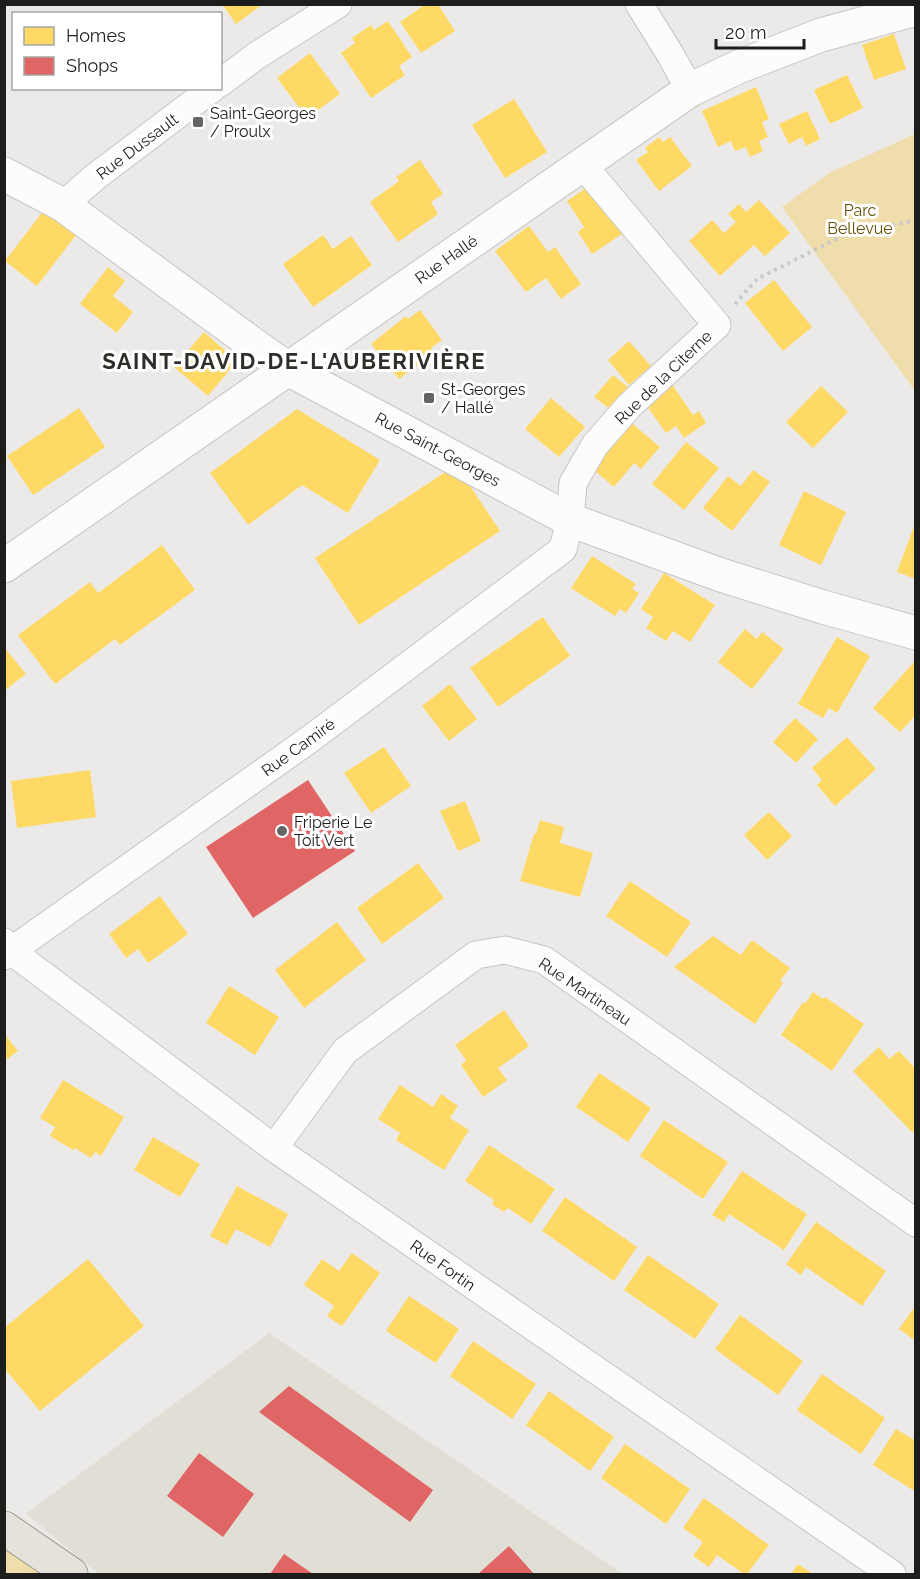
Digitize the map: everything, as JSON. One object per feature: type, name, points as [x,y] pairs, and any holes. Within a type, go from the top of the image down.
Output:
[{"type":"main road","points":[[4,1528],[71,1575]]},
{"type":"street","points":[[222,82],[256,56],[338,4]]},
{"type":"street","points":[[639,4],[690,90]]},
{"type":"street","name":"Rue Hallé","points":[[4,566],[690,90],[738,67],[821,35],[915,9]]},
{"type":"street","name":"Rue Dussault","points":[[63,205],[95,177],[210,90]]},
{"type":"street","name":"Rue de la Citerne","points":[[570,520],[573,483],[595,445],[630,405],[717,325],[582,164]]},
{"type":"street","name":"Rue Saint-Georges","points":[[4,174],[63,205],[288,369],[570,520],[721,575],[823,608],[915,633]]},
{"type":"street","name":"Rue Camiré","points":[[7,950],[310,739],[563,549],[570,520]]},
{"type":"street","name":"Rue Fortin","points":[[7,950],[274,1148],[892,1575]]},
{"type":"street","name":"Rue Martineau","points":[[274,1148],[345,1051],[476,955],[505,950],[544,960],[915,1223]]},
{"type":"path","points":[[717,325],[757,279],[842,236],[915,220]]},
{"type":"shaded area","points":[[269,1333],[623,1574],[99,1574],[26,1514]]},
{"type":"green space","name":"Parc Bellevue","points":[[915,134],[915,391],[782,207],[829,173]]},
{"type":"green space","points":[[5,1545],[46,1574],[5,1574]]},
{"type":"building: Homes","points":[[222,4],[263,4],[236,24]]},
{"type":"building: Homes","points":[[426,4],[438,4],[455,31],[421,53],[400,22]]},
{"type":"building: Homes","points":[[388,21],[412,57],[399,66],[405,75],[371,98],[341,53],[355,43],[352,38],[371,25],[374,30]]},
{"type":"building: Homes","points":[[894,34],[906,69],[874,80],[862,45]]},
{"type":"building: Homes","points":[[310,53],[340,94],[307,118],[277,78]]},
{"type":"building: Homes","points":[[847,75],[863,108],[830,124],[814,90]]},
{"type":"building: Homes","points":[[756,87],[769,119],[762,122],[768,137],[759,141],[763,151],[750,157],[746,147],[735,151],[731,141],[718,147],[702,111]]},
{"type":"building: Homes","points":[[514,99],[547,152],[505,178],[472,125]]},
{"type":"building: Homes","points":[[807,111],[820,139],[806,146],[802,137],[789,144],[779,124]]},
{"type":"building: Homes","points":[[659,137],[663,142],[670,137],[692,166],[659,191],[636,160],[648,152],[645,148]]},
{"type":"building: Homes","points":[[420,160],[443,194],[431,202],[438,214],[398,242],[370,202],[399,181],[396,177]]},
{"type":"building: Homes","points":[[596,181],[628,230],[592,254],[578,232],[584,227],[567,201]]},
{"type":"building: Homes","points":[[759,200],[790,233],[765,256],[754,245],[720,276],[689,241],[712,220],[724,233],[736,222],[728,214],[739,204],[746,212]]},
{"type":"building: Homes","points":[[44,210],[76,235],[37,286],[5,261]]},
{"type":"building: Homes","points":[[529,226],[548,252],[555,247],[581,284],[561,299],[546,278],[526,292],[495,251]]},
{"type":"building: Homes","points":[[323,235],[333,249],[351,236],[372,265],[313,307],[283,264]]},
{"type":"building: Homes","points":[[108,267],[125,281],[113,296],[133,312],[117,333],[80,304]]},
{"type":"building: Homes","points":[[774,280],[812,327],[783,351],[745,303]]},
{"type":"building: Homes","points":[[420,310],[442,340],[431,348],[434,352],[399,379],[371,344],[406,316],[408,319]]},
{"type":"building: Homes","points":[[204,332],[237,361],[208,396],[174,367]]},
{"type":"building: Homes","points":[[629,341],[651,366],[629,385],[608,360]]},
{"type":"building: Homes","points":[[613,375],[628,387],[610,409],[594,397]]},
{"type":"building: Homes","points":[[671,383],[693,415],[699,411],[706,423],[684,438],[676,426],[666,433],[647,406],[660,396],[658,392]]},
{"type":"building: Homes","points":[[821,386],[848,412],[813,448],[786,422]]},
{"type":"building: Homes","points":[[551,398],[585,427],[559,457],[525,429]]},
{"type":"building: Homes","points":[[79,408],[105,447],[33,495],[7,456]]},
{"type":"building: Homes","points":[[297,409],[380,460],[348,513],[302,485],[248,525],[210,473]]},
{"type":"building: Homes","points":[[628,420],[660,447],[641,469],[634,463],[614,487],[589,466]]},
{"type":"building: Homes","points":[[686,442],[719,468],[684,510],[652,484]]},
{"type":"building: Homes","points":[[456,465],[500,531],[359,625],[315,558]]},
{"type":"building: Homes","points":[[753,470],[770,482],[732,531],[703,508],[728,476],[741,486]]},
{"type":"building: Homes","points":[[804,491],[846,512],[821,565],[779,545]]},
{"type":"building: Homes","points":[[916,521],[916,579],[897,572]]},
{"type":"building: Homes","points":[[162,545],[195,590],[120,645],[115,639],[55,684],[18,635],[90,582],[98,593]]},
{"type":"building: Homes","points":[[592,556],[636,584],[632,589],[639,593],[626,613],[620,609],[615,616],[571,588]]},
{"type":"building: Homes","points":[[664,573],[715,605],[690,642],[673,631],[666,641],[646,628],[653,617],[641,609]]},
{"type":"building: Homes","points":[[543,617],[570,656],[498,707],[470,668]]},
{"type":"building: Homes","points":[[745,629],[757,639],[762,632],[784,649],[752,689],[718,662]]},
{"type":"building: Homes","points":[[837,637],[870,656],[837,713],[829,708],[823,718],[798,704]]},
{"type":"building: Homes","points":[[4,647],[26,674],[4,691]]},
{"type":"building: Homes","points":[[914,662],[916,663],[916,715],[900,732],[873,708]]},
{"type":"building: Homes","points":[[450,684],[477,719],[449,741],[422,706]]},
{"type":"building: Homes","points":[[795,718],[818,739],[796,763],[773,742]]},
{"type":"building: Homes","points":[[847,737],[876,769],[835,806],[817,785],[822,780],[812,768]]},
{"type":"building: Homes","points":[[384,747],[411,786],[371,813],[344,773]]},
{"type":"building: Homes","points":[[90,770],[96,817],[17,828],[11,781]]},
{"type":"building: Homes","points":[[465,801],[481,841],[458,851],[440,811]]},
{"type":"building: Homes","points":[[769,812],[792,836],[767,860],[744,835]]},
{"type":"building: Homes","points":[[540,820],[564,827],[560,843],[593,853],[580,897],[520,881]]},
{"type":"building: Homes","points":[[418,863],[444,898],[382,944],[357,908]]},
{"type":"building: Homes","points":[[630,881],[691,922],[667,957],[606,916]]},
{"type":"building: Homes","points":[[160,896],[188,934],[148,963],[138,949],[126,958],[109,934]]},
{"type":"building: Homes","points":[[337,922],[366,960],[304,1008],[275,970]]},
{"type":"building: Homes","points":[[713,936],[741,955],[752,940],[790,968],[780,981],[783,983],[755,1024],[674,967]]},
{"type":"building: Homes","points":[[229,986],[279,1017],[255,1055],[206,1023]]},
{"type":"building: Homes","points":[[813,992],[823,999],[825,997],[864,1024],[832,1071],[781,1035],[803,1002],[805,1004]]},
{"type":"building: Homes","points":[[504,1010],[529,1046],[498,1068],[507,1080],[483,1097],[461,1065],[466,1060],[455,1045]]},
{"type":"building: Homes","points":[[4,1033],[18,1051],[4,1061]]},
{"type":"building: Homes","points":[[879,1047],[889,1059],[899,1051],[916,1069],[916,1130],[912,1132],[853,1071]]},
{"type":"building: Homes","points":[[599,1073],[651,1108],[628,1142],[576,1107]]},
{"type":"building: Homes","points":[[63,1080],[124,1117],[101,1156],[95,1152],[91,1158],[50,1136],[55,1127],[40,1118]]},
{"type":"building: Homes","points":[[400,1085],[433,1107],[441,1094],[458,1106],[450,1118],[469,1130],[444,1170],[396,1140],[400,1133],[378,1119]]},
{"type":"building: Homes","points":[[664,1120],[728,1162],[703,1199],[640,1156]]},
{"type":"building: Homes","points":[[153,1137],[200,1164],[180,1197],[134,1170]]},
{"type":"building: Homes","points":[[489,1145],[555,1189],[531,1224],[508,1208],[504,1212],[492,1204],[494,1200],[465,1181]]},
{"type":"building: Homes","points":[[742,1171],[807,1214],[784,1250],[729,1214],[724,1222],[712,1215]]},
{"type":"building: Homes","points":[[237,1186],[288,1214],[270,1247],[236,1229],[227,1245],[210,1236]]},
{"type":"building: Homes","points":[[565,1197],[637,1247],[614,1281],[542,1231]]},
{"type":"building: Homes","points":[[816,1222],[886,1271],[862,1306],[806,1267],[801,1275],[786,1264]]},
{"type":"building: Homes","points":[[352,1253],[380,1273],[342,1326],[327,1316],[334,1306],[304,1285],[322,1259],[339,1271]]},
{"type":"building: Homes","points":[[648,1255],[719,1304],[695,1339],[624,1290]]},
{"type":"building: Homes","points":[[88,1259],[144,1326],[40,1411],[4,1368],[4,1328]]},
{"type":"building: Homes","points":[[409,1296],[459,1329],[436,1363],[386,1331]]},
{"type":"building: Homes","points":[[916,1305],[916,1341],[899,1329]]},
{"type":"building: Homes","points":[[740,1315],[803,1361],[778,1395],[715,1349]]},
{"type":"building: Homes","points":[[473,1341],[536,1384],[512,1419],[450,1376]]},
{"type":"building: Homes","points":[[822,1374],[885,1418],[861,1454],[797,1410]]},
{"type":"building: Homes","points":[[549,1391],[614,1437],[590,1471],[526,1425]]},
{"type":"building: Homes","points":[[896,1429],[916,1441],[916,1492],[873,1465]]},
{"type":"building: Homes","points":[[625,1444],[690,1489],[666,1524],[601,1478]]},
{"type":"building: Homes","points":[[704,1498],[769,1545],[747,1574],[717,1555],[709,1567],[693,1556],[703,1542],[683,1528]]},
{"type":"building: Homes","points":[[798,1564],[813,1574],[791,1574]]},
{"type":"building: Shops","points":[[308,780],[355,851],[253,918],[206,847]]},
{"type":"building: Shops","points":[[289,1386],[433,1490],[410,1522],[259,1412]]},
{"type":"building: Shops","points":[[199,1453],[254,1494],[223,1537],[167,1496]]},
{"type":"building: Shops","points":[[509,1546],[534,1574],[478,1574]]},
{"type":"building: Shops","points":[[284,1554],[313,1574],[270,1574]]},
{"type":"place","name":"Saint-Georges / Proulx","points":[[198,122]]},
{"type":"place","name":"St-Georges / Hallé","points":[[429,398]]},
{"type":"place","name":"Friperie Le Toit Vert","points":[[282,831]]},
{"type":"district","name":"SAINT-DAVID-DE-L'AUBERIVIÈRE","points":[[294,361]]}]
